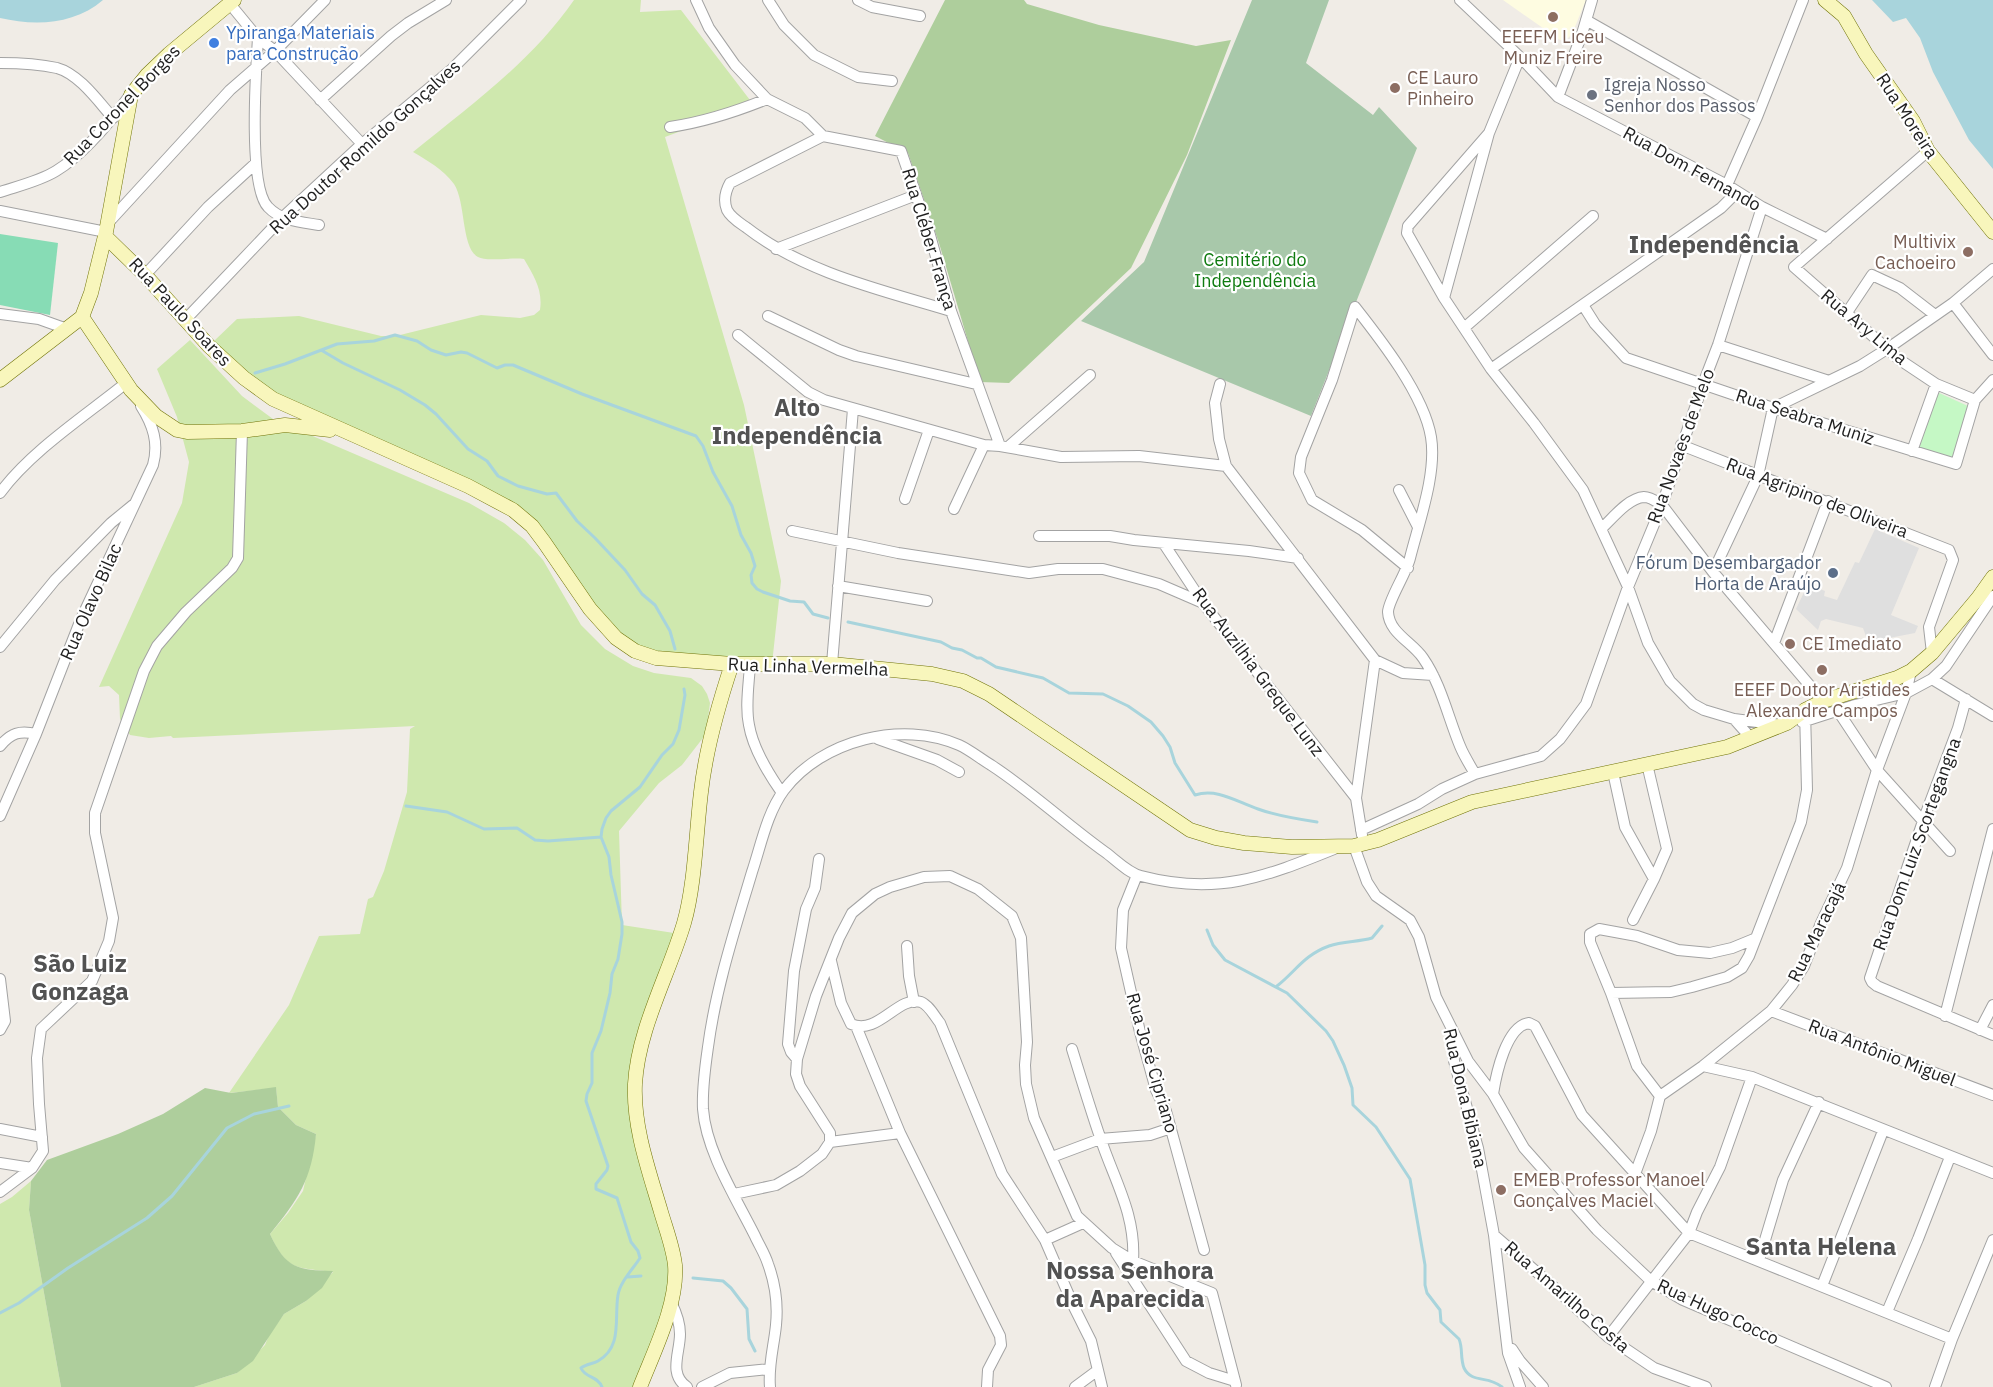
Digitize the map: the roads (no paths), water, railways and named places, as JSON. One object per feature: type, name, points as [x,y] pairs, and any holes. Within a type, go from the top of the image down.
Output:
[{"type":"street","points":[[106,230],[230,90],[275,51],[325,0]]},
{"type":"street","points":[[320,100],[391,36],[446,0]]},
{"type":"street","name":"Rua Doutor Romildo Gonçalves","points":[[185,320],[282,218],[362,144],[452,69],[521,0]]},
{"type":"street","points":[[696,0],[709,28],[735,65],[767,99],[805,118],[823,136],[730,183],[724,198],[732,216],[776,249],[856,282],[951,311]]},
{"type":"street","points":[[768,0],[784,25],[814,55],[858,77],[892,81]]},
{"type":"street","points":[[858,0],[872,7],[920,16]]},
{"type":"street","name":"Rua Dom Fernando","points":[[1460,0],[1558,97],[1727,185],[1762,207],[1827,239]]},
{"type":"street","points":[[1558,97],[1592,0]]},
{"type":"street","points":[[1727,185],[1803,0]]},
{"type":"street","name":"Rua Moreira","points":[[1824,0],[1844,16],[1866,54],[1913,121],[1928,151],[1993,232]]},
{"type":"street","points":[[232,2],[258,38],[275,51],[362,144]]},
{"type":"street","name":"Rua Coronel Borges","points":[[0,192],[56,172],[73,159],[113,118],[147,75],[232,2]]},
{"type":"street","points":[[1586,20],[1756,117]]},
{"type":"street","points":[[258,38],[256,163],[261,198],[267,207],[282,218],[319,225]]},
{"type":"street","points":[[1444,298],[1489,133],[1520,57]]},
{"type":"street","points":[[0,63],[21,63],[58,68],[78,81],[113,118]]},
{"type":"street","points":[[0,380],[82,317],[91,293],[106,230],[130,95]]},
{"type":"street","points":[[670,127],[736,112],[767,99]]},
{"type":"street","points":[[1489,133],[1407,229],[1407,233],[1444,298],[1491,369],[1583,490],[1628,587],[1648,643],[1679,692],[1704,710],[1734,719],[1784,724]]},
{"type":"street","name":"Rua Cléber França","points":[[823,136],[901,151],[930,235],[951,311],[968,355],[976,384],[1004,447]]},
{"type":"street","points":[[1827,239],[1928,151]]},
{"type":"street","points":[[145,275],[208,207],[256,163]]},
{"type":"street","points":[[1491,369],[1721,208],[1737,192]]},
{"type":"street","points":[[776,249],[916,195]]},
{"type":"street","name":"Rua Novaes de Melo","points":[[1360,840],[1442,789],[1475,774],[1541,756],[1560,739],[1586,705],[1628,587],[1662,505],[1718,345],[1762,207]]},
{"type":"street","points":[[0,211],[106,230]]},
{"type":"street","points":[[1464,328],[1593,216]]},
{"type":"street","name":"Rua Paulo Soares","points":[[106,230],[185,320],[244,378],[273,399],[353,433]]},
{"type":"street","name":"Rua Ary Lima","points":[[1827,239],[1794,267],[1887,349],[1936,384],[1975,400]]},
{"type":"street","points":[[1713,572],[1758,476],[1773,408],[1860,366],[1887,349],[1953,303],[1993,269]]},
{"type":"street","points":[[1846,314],[1872,275],[1900,288],[1935,315]]},
{"type":"street","points":[[1953,303],[1993,355]]},
{"type":"street","name":"Rua Seabra Muniz","points":[[1583,305],[1595,324],[1626,358],[1773,408],[1956,464],[1975,400]]},
{"type":"street","points":[[1408,568],[1362,530],[1312,500],[1299,473],[1301,457],[1332,380],[1355,308],[1392,354],[1422,409],[1431,437],[1427,495],[1408,568],[1388,609],[1390,625],[1422,656],[1433,675],[1461,749],[1475,774]]},
{"type":"street","points":[[0,314],[39,319],[67,329]]},
{"type":"street","points":[[768,316],[856,356],[976,384]]},
{"type":"street","name":"Rua Olavo Bilac","points":[[0,816],[36,734],[81,619],[153,465],[156,454],[156,441],[151,425],[129,386],[82,317]]},
{"type":"street","points":[[738,335],[808,392],[824,400],[984,445],[1061,457],[1139,456],[1226,466]]},
{"type":"street","points":[[1718,345],[1826,381]]},
{"type":"street","points":[[1004,447],[1090,375]]},
{"type":"street","points":[[1975,400],[1993,380]]},
{"type":"street","points":[[1220,384],[1215,403],[1219,439],[1226,466],[1375,660],[1403,673],[1433,675]]},
{"type":"street","points":[[1912,451],[1936,384]]},
{"type":"street","points":[[0,493],[27,463],[129,386]]},
{"type":"street","name":"Rua Olavo Bilac","points":[[129,386],[156,416],[177,430],[186,432],[242,431],[285,425],[353,433]]},
{"type":"street","points":[[832,664],[853,409]]},
{"type":"street","points":[[905,499],[929,430]]},
{"type":"street","points":[[0,1192],[32,1168],[43,1151],[37,1058],[41,1029],[92,981],[109,941],[112,918],[95,833],[96,813],[144,671],[157,646],[186,612],[232,568],[238,558],[242,431]]},
{"type":"street","name":"Rua Linha Vermelha","points":[[353,433],[468,486],[513,510],[532,526],[590,609],[616,638],[635,651],[656,658],[732,664],[832,664],[932,674],[963,681],[988,694],[1190,830],[1244,843],[1337,847],[1360,840],[1378,840],[1472,802],[1727,747],[1806,716],[1823,701],[1897,678],[1911,671],[1932,653],[1985,598],[1993,577]]},
{"type":"street","points":[[954,509],[984,445]]},
{"type":"street","name":"Rua Agripino de Oliveira","points":[[1682,446],[1828,501],[1944,547],[1952,553],[1953,560],[1929,627],[1932,653]]},
{"type":"street","points":[[1399,490],[1418,527]]},
{"type":"street","points":[[1601,529],[1630,503],[1644,497],[1653,499],[1662,505],[1713,572],[1823,701]]},
{"type":"street","points":[[1,643],[55,580],[137,500]]},
{"type":"street","points":[[1774,643],[1828,501]]},
{"type":"street","points":[[792,531],[898,554],[1029,573],[1058,569],[1103,569],[1159,584],[1203,603]]},
{"type":"street","points":[[1039,536],[1110,536],[1298,558]]},
{"type":"street","name":"Rua Auzilhia Greque Lunz","points":[[1164,544],[1203,603],[1356,798]]},
{"type":"street","points":[[838,586],[927,601]]},
{"type":"street","points":[[1611,993],[1671,992],[1727,977],[1742,968],[1790,855],[1801,822],[1807,790],[1806,716],[1838,711],[1906,693],[1932,679],[1946,666],[1993,586]]},
{"type":"street","points":[[1356,798],[1375,660]]},
{"type":"street","points":[[640,1387],[671,1302],[675,1266],[649,1173],[636,1115],[635,1083],[651,1011],[684,923],[689,901],[701,789],[710,741],[732,664]]},
{"type":"street","points":[[750,664],[748,725],[762,760],[782,793]]},
{"type":"street","name":"Rua Maracajá","points":[[1660,1096],[1703,1066],[1771,1011],[1792,985],[1803,966],[1847,868],[1877,770],[1906,693],[1911,671]]},
{"type":"street","points":[[1932,679],[1993,716]]},
{"type":"street","name":"Rua Dom Luiz Scortegangna","points":[[1945,1016],[1877,986],[1870,978],[1923,821],[1958,728],[1966,699]]},
{"type":"street","points":[[1838,711],[1877,770],[1950,851]]},
{"type":"street","points":[[1734,719],[1750,737]]},
{"type":"street","points":[[0,746],[9,736],[20,731],[36,734]]},
{"type":"street","points":[[770,1387],[769,1369],[776,1323],[776,1294],[768,1262],[706,1131],[703,1080],[717,994],[766,827],[782,793],[799,773],[819,758],[844,746],[874,738],[909,734],[936,737],[961,746],[1014,780],[1137,876],[1193,886],[1232,883],[1280,871],[1337,847]]},
{"type":"street","points":[[874,738],[937,760],[959,772]]},
{"type":"street","points":[[1633,920],[1667,849],[1647,764]]},
{"type":"street","points":[[1613,772],[1625,827],[1654,879]]},
{"type":"street","name":"Rua Dona Bibiana","points":[[1356,798],[1367,882],[1376,896],[1410,920],[1419,937],[1436,997],[1451,1027],[1454,1060],[1478,1148],[1494,1235],[1508,1353],[1520,1387]]},
{"type":"street","points":[[1993,829],[1991,846],[1945,1016],[1993,1035]]},
{"type":"street","points":[[797,1059],[788,1044],[794,971],[806,909],[815,888],[819,860]]},
{"type":"street","points":[[734,1194],[776,1185],[800,1171],[822,1154],[830,1142],[830,1132],[800,1086],[796,1074],[797,1059],[816,996],[852,913],[875,894],[890,887],[924,877],[950,876],[978,889],[1012,916],[1021,938],[1027,1042],[1026,1084],[1034,1118],[1071,1205],[1083,1223],[1112,1248],[1132,1261],[1212,1293],[1236,1384]]},
{"type":"street","name":"Rua José Cipriano","points":[[1137,876],[1123,910],[1121,948],[1140,1032],[1156,1090],[1171,1128],[1203,1250]]},
{"type":"street","points":[[1635,1174],[1651,1131],[1660,1096],[1637,1066],[1590,942],[1590,934],[1599,928],[1637,936],[1678,950],[1710,953],[1732,948],[1754,939]]},
{"type":"street","points":[[907,946],[914,1002]]},
{"type":"street","points":[[831,961],[847,1020],[856,1026],[900,1133],[1000,1336],[1001,1345],[988,1370],[987,1387]]},
{"type":"street","points":[[0,980],[5,1021],[0,1030]]},
{"type":"street","points":[[856,1026],[871,1025],[914,1002],[921,1002],[928,1007],[940,1023],[1002,1174],[1045,1240],[1091,1341],[1102,1387]]},
{"type":"street","points":[[1980,1030],[1993,1005]]},
{"type":"street","name":"Rua Antônio Miguel","points":[[1771,1011],[1993,1095]]},
{"type":"street","points":[[1493,1094],[1497,1068],[1508,1043],[1520,1026],[1529,1023],[1534,1026],[1582,1115],[1689,1233],[1952,1339]]},
{"type":"street","name":"Rua Hugo Cocco","points":[[1451,1027],[1468,1061],[1493,1094],[1524,1148],[1597,1230],[1651,1281],[1683,1300],[1886,1387]]},
{"type":"street","points":[[1072,1049],[1100,1139],[1128,1208],[1134,1241],[1132,1261]]},
{"type":"street","points":[[1703,1066],[1752,1077],[1993,1173]]},
{"type":"street","points":[[1608,1337],[1689,1233],[1720,1167],[1752,1077]]},
{"type":"street","points":[[1759,1260],[1784,1180],[1819,1102]]},
{"type":"street","points":[[1052,1157],[1100,1139],[1150,1135],[1171,1128]]},
{"type":"street","points":[[0,1129],[42,1137]]},
{"type":"street","points":[[1822,1286],[1883,1131]]},
{"type":"street","points":[[830,1142],[900,1133]]},
{"type":"street","points":[[1887,1311],[1950,1157]]},
{"type":"street","points":[[0,1163],[32,1168]]},
{"type":"street","points":[[1045,1240],[1083,1223]]},
{"type":"street","name":"Rua Amarilho Costa","points":[[1494,1235],[1608,1337],[1654,1368],[1706,1387]]},
{"type":"street","points":[[1935,1387],[1952,1339],[1993,1240]]},
{"type":"street","points":[[1112,1248],[1136,1281],[1186,1361],[1236,1384]]},
{"type":"street","points":[[671,1302],[676,1311],[680,1333],[676,1372],[679,1382],[687,1387]]},
{"type":"street","points":[[1507,1341],[1520,1361],[1543,1387]]},
{"type":"street","points":[[702,1387],[730,1372],[769,1369]]},
{"type":"street","points":[[1075,1387],[1098,1370]]},
{"type":"water","points":[[0,0],[103,0],[92,8],[67,19],[27,22],[0,18]]},
{"type":"water","points":[[1872,0],[1993,0],[1993,169],[1969,140],[1933,72],[1920,38],[1906,18],[1893,22]]},
{"type":"waterway","points":[[255,373],[337,344],[374,341],[395,335],[417,341],[431,350],[446,355],[467,353],[497,368],[513,365],[582,394],[696,436],[732,506],[741,535],[751,553],[755,566],[751,575],[752,583],[763,592],[790,601],[804,602],[813,614],[828,618]]},
{"type":"waterway","points":[[321,350],[425,405],[468,449],[487,461],[498,476],[518,486],[547,494],[556,493],[577,521],[625,570],[642,594],[655,605],[670,631],[675,649]]},
{"type":"waterway","points":[[848,622],[941,642],[981,658],[996,667],[1043,678],[1069,693],[1103,694],[1128,706],[1151,722],[1170,747],[1175,763],[1195,795],[1212,793],[1272,814],[1317,822]]},
{"type":"waterway","points":[[602,1387],[581,1368],[598,1361],[611,1348],[616,1331],[619,1290],[640,1258],[631,1242],[617,1198],[596,1189],[596,1184],[608,1166],[586,1101],[592,1083],[592,1053],[601,1031],[622,934],[622,922],[609,857],[601,837],[606,818],[611,811],[640,787],[662,755],[673,744],[679,730],[684,689]]},
{"type":"waterway","points":[[406,806],[447,812],[484,829],[517,828],[535,840],[601,837]]},
{"type":"waterway","points":[[1277,986],[1313,954],[1334,944],[1372,938],[1382,926]]},
{"type":"waterway","points":[[1207,930],[1213,945],[1225,960],[1287,993],[1326,1031],[1333,1041],[1352,1088],[1353,1105],[1376,1127],[1410,1179],[1425,1265],[1425,1285],[1427,1293],[1440,1310],[1441,1322],[1459,1339],[1463,1364],[1467,1373],[1476,1378],[1497,1383],[1502,1387]]},
{"type":"waterway","points":[[0,1313],[19,1303],[68,1268],[147,1218],[172,1196],[227,1128],[254,1114],[289,1106]]},
{"type":"waterway","points":[[628,1277],[641,1276]]},
{"type":"waterway","points":[[693,1278],[723,1281],[731,1288],[747,1309],[749,1339],[755,1351]]},
{"type":"place","name":"EEEFM Liceu Muniz Freire","points":[[1553,17]]},
{"type":"place","name":"Ypiranga Materiais para Construção","points":[[214,43]]},
{"type":"place","name":"CE Lauro Pinheiro","points":[[1395,88]]},
{"type":"place","name":"Igreja Nosso Senhor dos Passos","points":[[1592,95]]},
{"type":"place","name":"Multivix Cachoeiro","points":[[1968,252]]},
{"type":"place","name":"Fórum Desembargador Horta de Araújo","points":[[1833,573]]},
{"type":"place","name":"CE Imediato","points":[[1790,644]]},
{"type":"place","name":"EEEF Doutor Aristides Alexandre Campos","points":[[1822,670]]},
{"type":"place","name":"EMEB Professor Manoel Gonçalves Maciel","points":[[1501,1190]]},
{"type":"district","name":"Independência","points":[[1714,245]]},
{"type":"district","name":"Alto Independência","points":[[797,422]]},
{"type":"district","name":"São Luiz Gonzaga","points":[[80,978]]},
{"type":"district","name":"Santa Helena","points":[[1821,1247]]},
{"type":"district","name":"Nossa Senhora da Aparecida","points":[[1130,1285]]},
{"type":"park label","name":"Cemitério do Independência","points":[[1255,270]]}]
